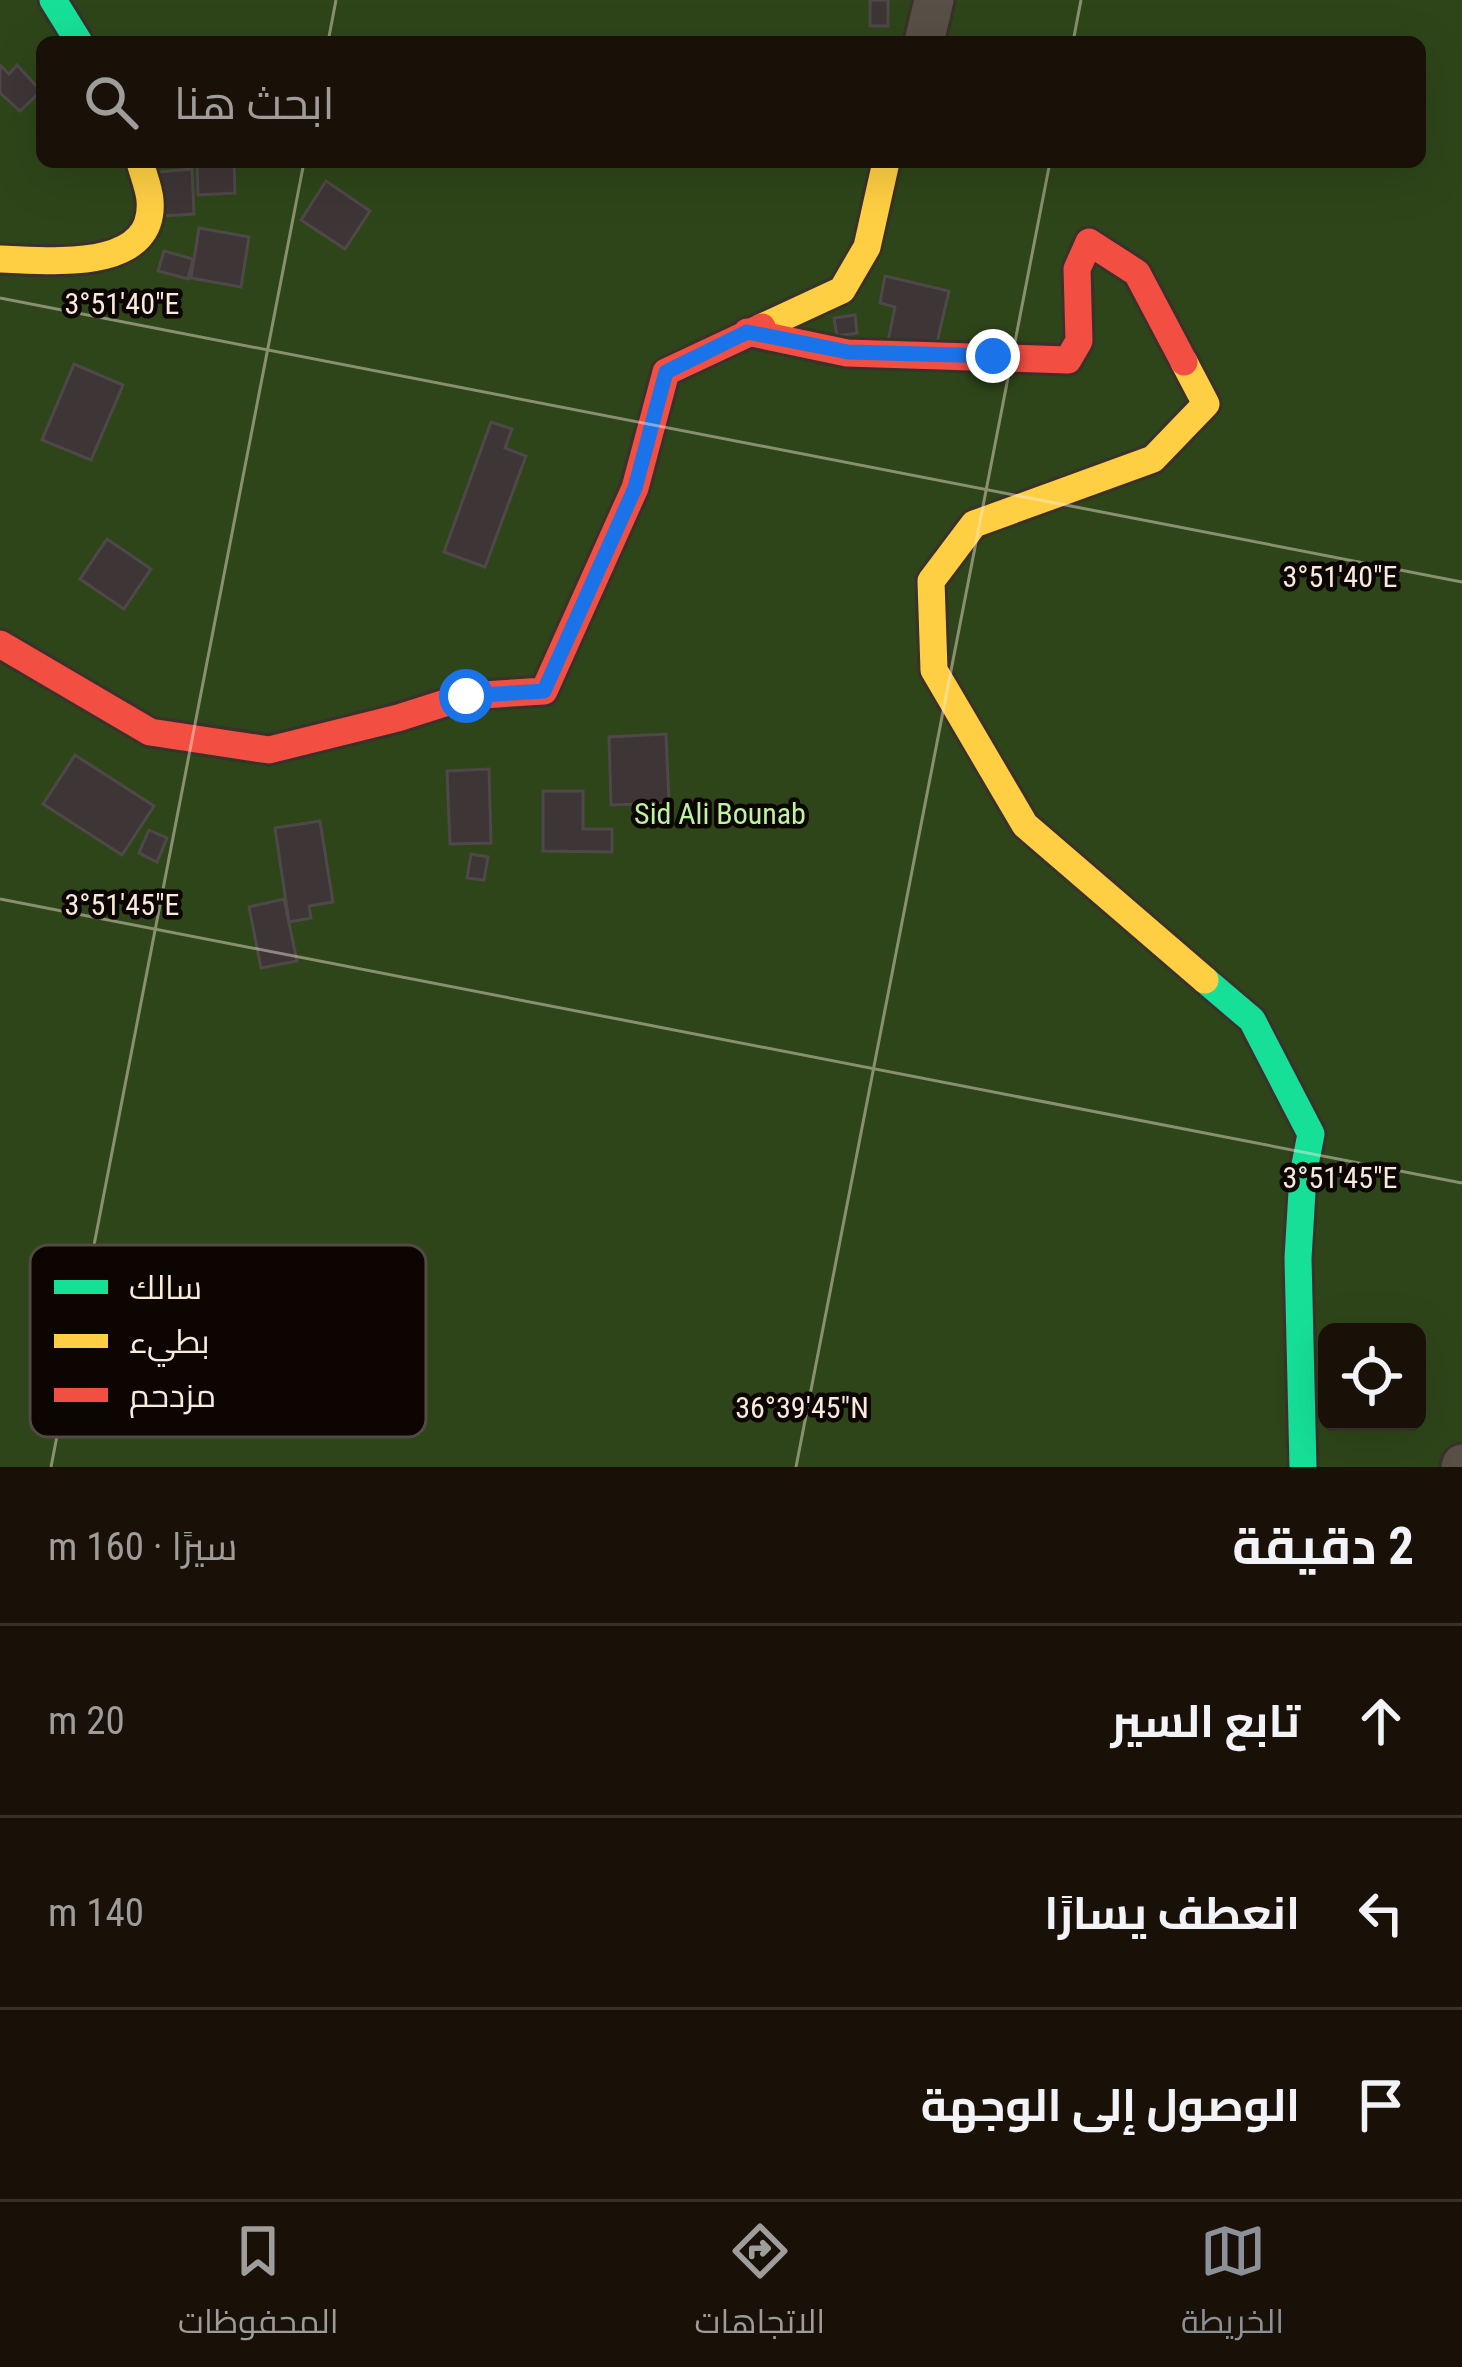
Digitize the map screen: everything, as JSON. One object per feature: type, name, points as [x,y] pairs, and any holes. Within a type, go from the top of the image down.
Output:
[{"type":"street","points":[[53,0],[75,36]]},
{"type":"street","points":[[925,36],[934,0]]},
{"type":"street","points":[[0,259],[78,262],[118,253],[140,239],[151,212],[141,168]]},
{"type":"street","points":[[0,644],[150,732],[269,750],[466,696],[544,691],[635,488],[666,372],[842,290],[867,248],[885,168]]},
{"type":"street","points":[[747,332],[848,352],[1068,360],[1079,341],[1077,269],[1089,242],[1137,273],[1206,404],[1153,460],[974,524],[931,581],[934,670],[1025,825],[1252,1020],[1311,1133],[1299,1183],[1304,1467]]},
{"type":"green space","name":"Sid Ali Bounab","points":[[0,0],[1462,0],[1462,1467],[0,1467]]},
{"type":"building","points":[[870,0],[888,0],[888,26],[870,26]]},
{"type":"building","points":[[0,65],[9,74],[17,65],[36,86],[36,96],[20,111],[0,93]]},
{"type":"building","points":[[197,168],[234,168],[235,193],[198,195]]},
{"type":"building","points":[[192,169],[194,214],[162,216],[159,172]]},
{"type":"building","points":[[326,181],[370,211],[345,249],[301,220]]},
{"type":"building","points":[[199,228],[249,237],[241,287],[191,278]]},
{"type":"building","points":[[164,251],[193,259],[188,279],[158,271]]},
{"type":"building","points":[[885,276],[949,291],[935,351],[888,341],[895,307],[880,303]]},
{"type":"building","points":[[855,315],[857,333],[837,336],[834,318]]},
{"type":"building","points":[[74,364],[123,385],[91,460],[42,440]]},
{"type":"building","points":[[491,422],[512,429],[505,448],[526,456],[485,567],[444,552]]},
{"type":"building","points":[[107,539],[151,569],[124,609],[80,579]]},
{"type":"building","points":[[666,734],[669,803],[611,805],[609,737]]},
{"type":"building","points":[[75,755],[154,806],[122,855],[43,804]]},
{"type":"building","points":[[489,769],[491,843],[450,844],[447,771]]},
{"type":"building","points":[[543,791],[583,791],[583,829],[612,829],[612,852],[543,851]]},
{"type":"building","points":[[320,821],[333,902],[309,906],[311,918],[289,922],[275,828]]},
{"type":"building","points":[[149,830],[167,838],[157,862],[139,853]]},
{"type":"building","points":[[471,854],[488,857],[484,880],[467,878]]},
{"type":"building","points":[[284,899],[297,961],[261,968],[249,907]]},
{"type":"traffic: fast","points":[[53,0],[75,36]]},
{"type":"traffic: fast","points":[[1205,980],[1252,1020],[1311,1134],[1303,1175],[1298,1258],[1303,1467]]},
{"type":"traffic: slow","points":[[0,259],[95,258],[136,241],[147,224],[150,200],[142,168]]},
{"type":"traffic: slow","points":[[762,327],[842,290],[867,247],[885,168]]},
{"type":"traffic: slow","points":[[1184,362],[1206,404],[1153,459],[974,524],[931,581],[934,670],[1025,825],[1205,980]]},
{"type":"traffic: jam","points":[[747,332],[847,353],[1068,360],[1079,341],[1077,269],[1089,242],[1137,273],[1184,362]]},
{"type":"traffic: jam","points":[[0,644],[150,732],[269,750],[467,696],[544,691],[635,488],[666,372],[762,327]]},
{"type":"route","points":[[466,696],[544,691],[635,488],[666,372],[747,332],[848,352],[993,356]]}]
